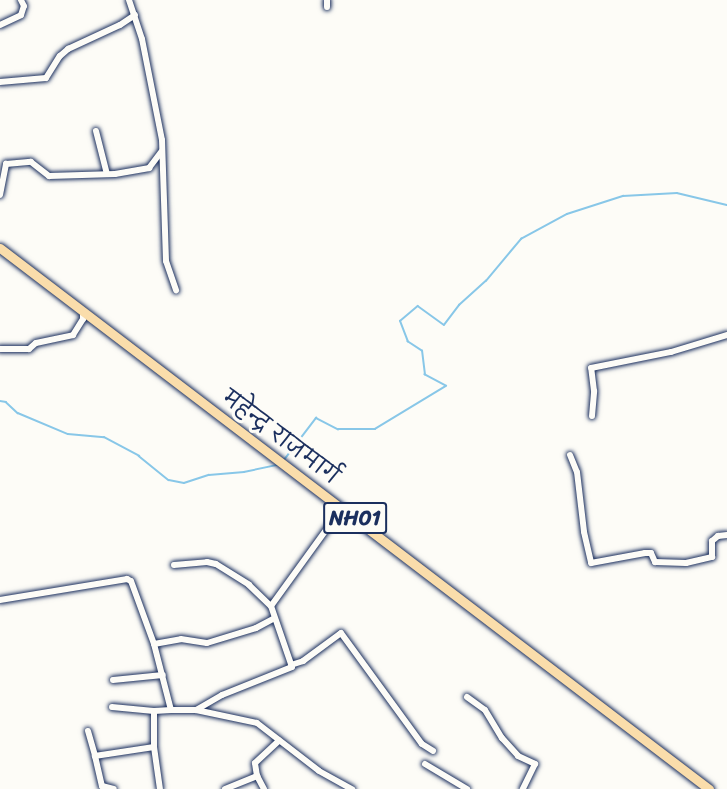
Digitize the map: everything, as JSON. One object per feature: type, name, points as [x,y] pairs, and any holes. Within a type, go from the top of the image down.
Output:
[{"type":"highway","name":"महेन्द्र राजमार्ग","points":[[0,248],[709,789]]},
{"type":"street","points":[[0,25],[21,15],[24,6],[21,0]]},
{"type":"street","points":[[129,0],[135,15],[163,150],[166,261],[176,290]]},
{"type":"street","points":[[0,82],[46,78],[52,74],[60,56],[68,50],[120,25],[135,15]]},
{"type":"street","points":[[96,131],[107,174]]},
{"type":"street","points":[[0,195],[6,164],[32,162],[49,176],[107,174],[149,168],[163,150]]},
{"type":"street","points":[[0,349],[29,349],[36,343],[73,335],[83,320],[83,310]]},
{"type":"street","points":[[592,416],[594,391],[591,368],[671,352],[727,335]]},
{"type":"street","points":[[570,455],[577,472],[584,532],[591,563],[645,553],[651,553],[655,562],[686,563],[712,557],[712,541],[718,536],[727,535]]},
{"type":"street","points":[[271,606],[342,508]]},
{"type":"street","points":[[174,565],[207,562],[216,564],[249,585],[271,606],[291,665]]},
{"type":"street","points":[[0,600],[129,579],[154,644],[171,710]]},
{"type":"street","points":[[154,644],[181,639],[207,644],[256,628],[275,618]]},
{"type":"street","points":[[196,710],[222,695],[303,661],[342,633],[422,744],[433,751]]},
{"type":"street","points":[[113,680],[163,675]]},
{"type":"street","points":[[467,697],[485,710],[502,738],[518,756],[536,764],[523,789]]},
{"type":"street","points":[[112,707],[154,711],[196,710],[257,723],[319,771],[352,789]]},
{"type":"street","points":[[154,711],[153,747],[160,789]]},
{"type":"street","points":[[88,731],[102,786],[114,789]]},
{"type":"street","points":[[264,789],[257,776],[255,763],[279,741]]},
{"type":"street","points":[[95,756],[153,747]]},
{"type":"street","points":[[425,764],[467,789]]},
{"type":"street","points":[[225,789],[257,776]]},
{"type":"waterway","points":[[284,460],[316,418],[338,429],[375,429],[446,386],[425,375],[422,351],[408,342],[400,321],[418,306],[444,325],[459,305],[486,281],[521,239],[567,214],[623,196],[677,193],[727,205]]},
{"type":"waterway","points":[[0,401],[6,402],[18,413],[68,434],[104,437],[139,456],[169,480],[184,483],[209,475],[244,472],[278,465]]}]
